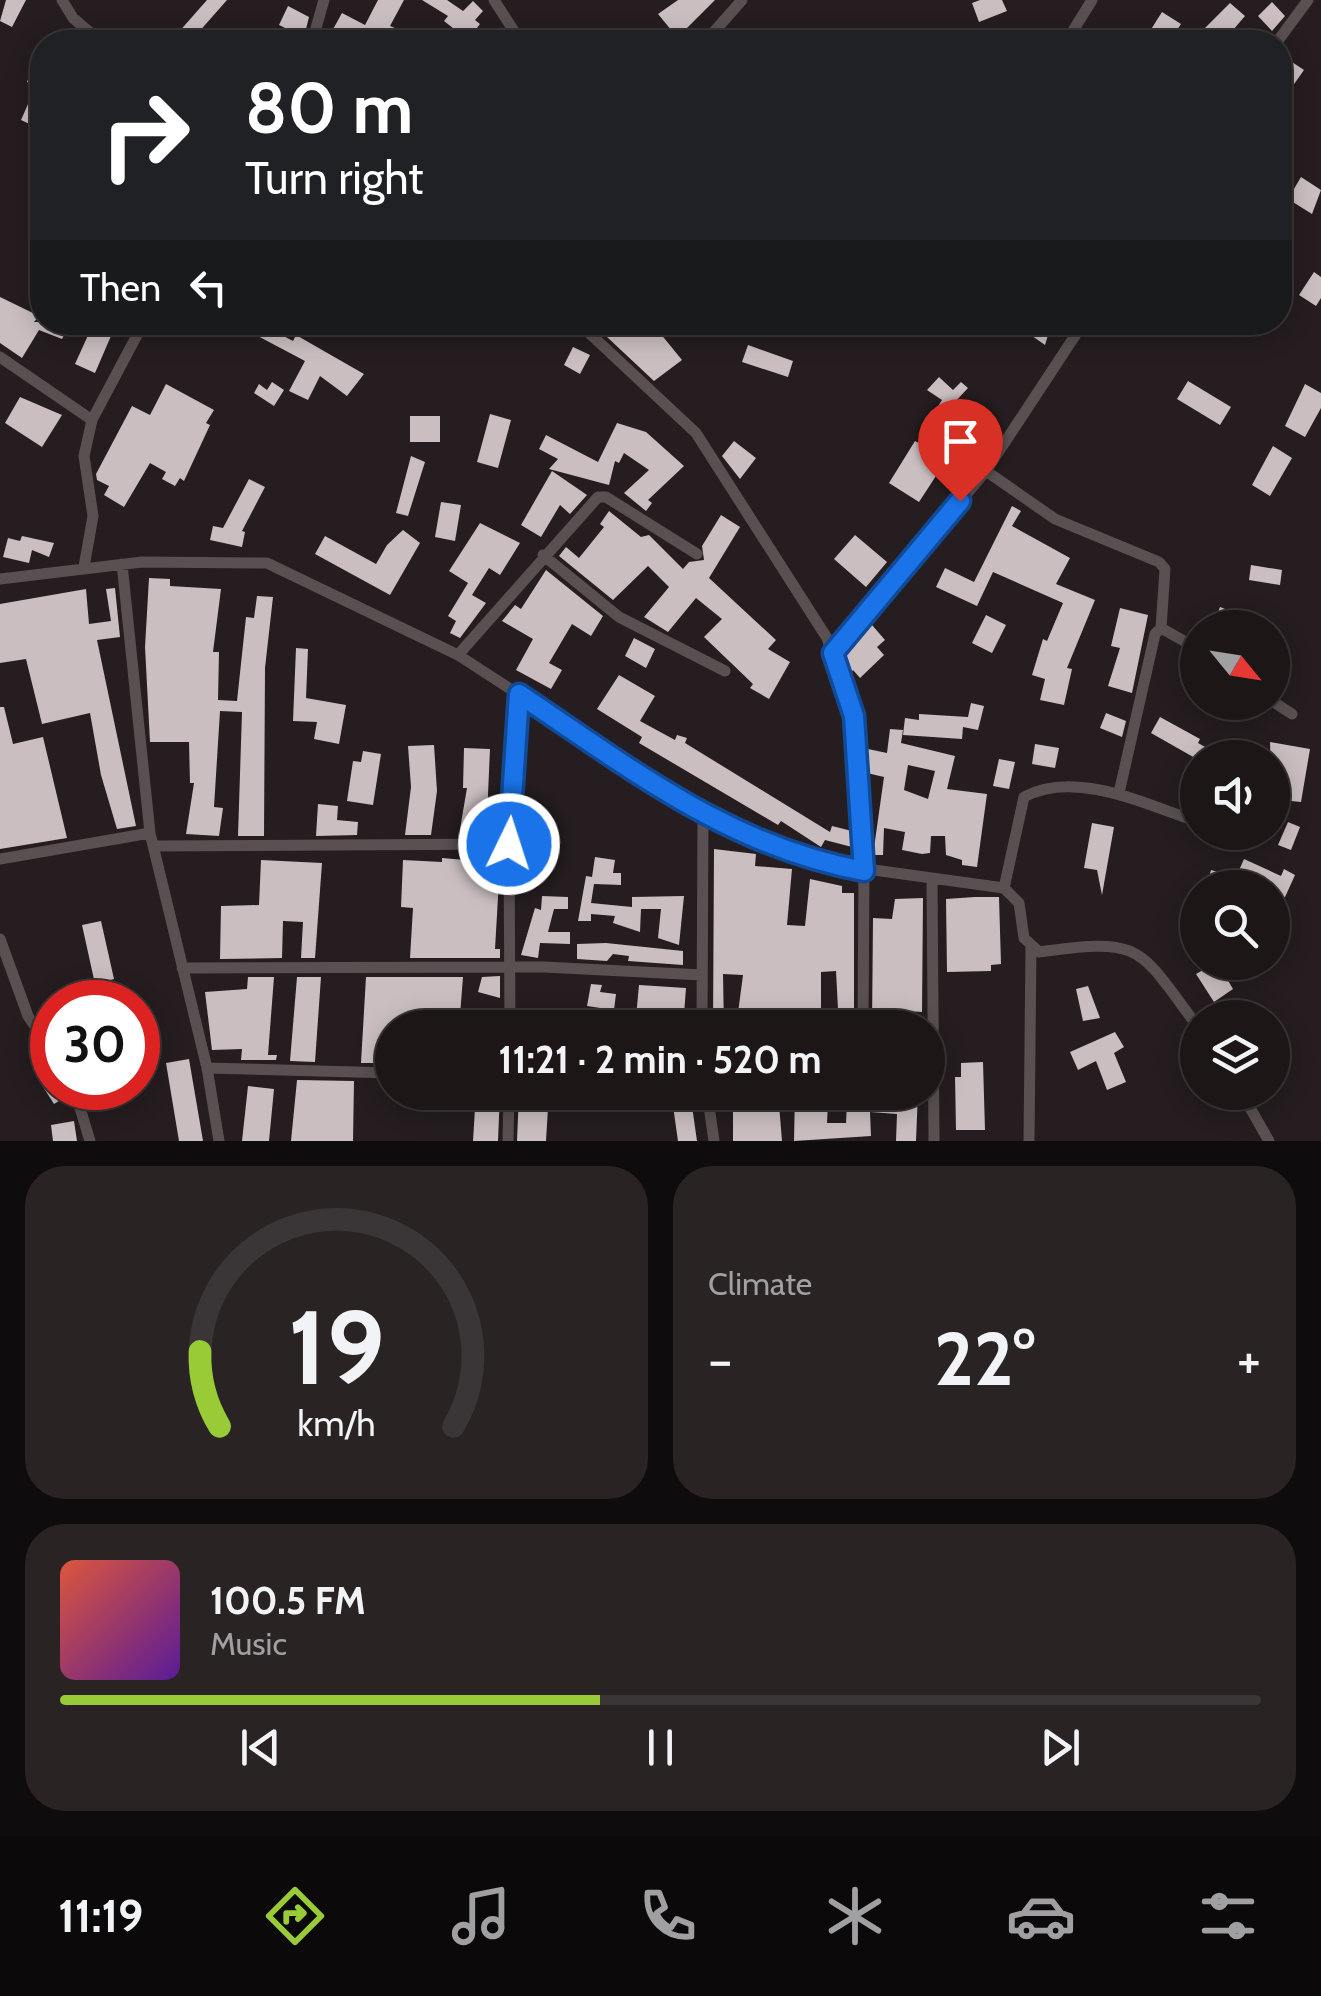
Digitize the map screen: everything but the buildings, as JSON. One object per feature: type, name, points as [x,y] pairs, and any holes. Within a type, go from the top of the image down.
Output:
[{"type":"street","points":[[62,0],[73,18],[87,30]]},
{"type":"street","points":[[315,30],[324,0]]},
{"type":"street","points":[[494,0],[514,30]]},
{"type":"street","points":[[716,30],[742,0]]},
{"type":"street","points":[[1073,30],[1092,0]]},
{"type":"street","points":[[1285,30],[1308,0]]},
{"type":"street","points":[[84,568],[93,516],[84,456],[92,420],[137,335]]},
{"type":"street","points":[[591,335],[696,432],[833,653],[854,716],[864,871],[863,1010]]},
{"type":"street","points":[[833,653],[986,471],[1075,335]]},
{"type":"street","points":[[0,357],[92,420]]},
{"type":"street","points":[[986,471],[1054,519],[1160,562],[1165,569],[1161,628],[1155,634],[1118,793]]},
{"type":"street","points":[[458,655],[598,496],[606,497],[697,554]]},
{"type":"street","points":[[543,555],[619,617],[725,671]]},
{"type":"street","points":[[0,580],[122,564],[267,563],[458,655],[703,814],[779,851],[864,871],[1004,888],[1019,903],[1024,938],[1030,946],[1040,952],[1095,944],[1121,947],[1146,957],[1180,1003]]},
{"type":"street","points":[[122,564],[152,839],[207,1068],[219,1141]]},
{"type":"street","points":[[1161,628],[1180,639]]},
{"type":"street","points":[[510,1010],[509,844],[519,694]]},
{"type":"street","points":[[1004,888],[1024,797],[1038,789],[1118,793],[1180,815]]},
{"type":"street","points":[[702,1010],[703,814]]},
{"type":"street","points":[[0,859],[152,839],[509,844]]},
{"type":"street","points":[[930,1010],[932,880]]},
{"type":"street","points":[[0,939],[30,1019]]},
{"type":"street","points":[[1029,1141],[1030,946]]},
{"type":"street","points":[[182,968],[511,968],[702,975]]},
{"type":"street","points":[[207,1068],[375,1073]]},
{"type":"street","points":[[81,1110],[90,1141]]},
{"type":"street","points":[[508,1141],[509,1110]]},
{"type":"street","points":[[710,1110],[714,1141]]},
{"type":"street","points":[[933,1110],[934,1141]]},
{"type":"street","points":[[1251,1110],[1269,1141]]},
{"type":"route","points":[[509,844],[519,694],[703,814],[763,845],[810,861],[864,871],[854,716],[833,653],[960,501]]}]
